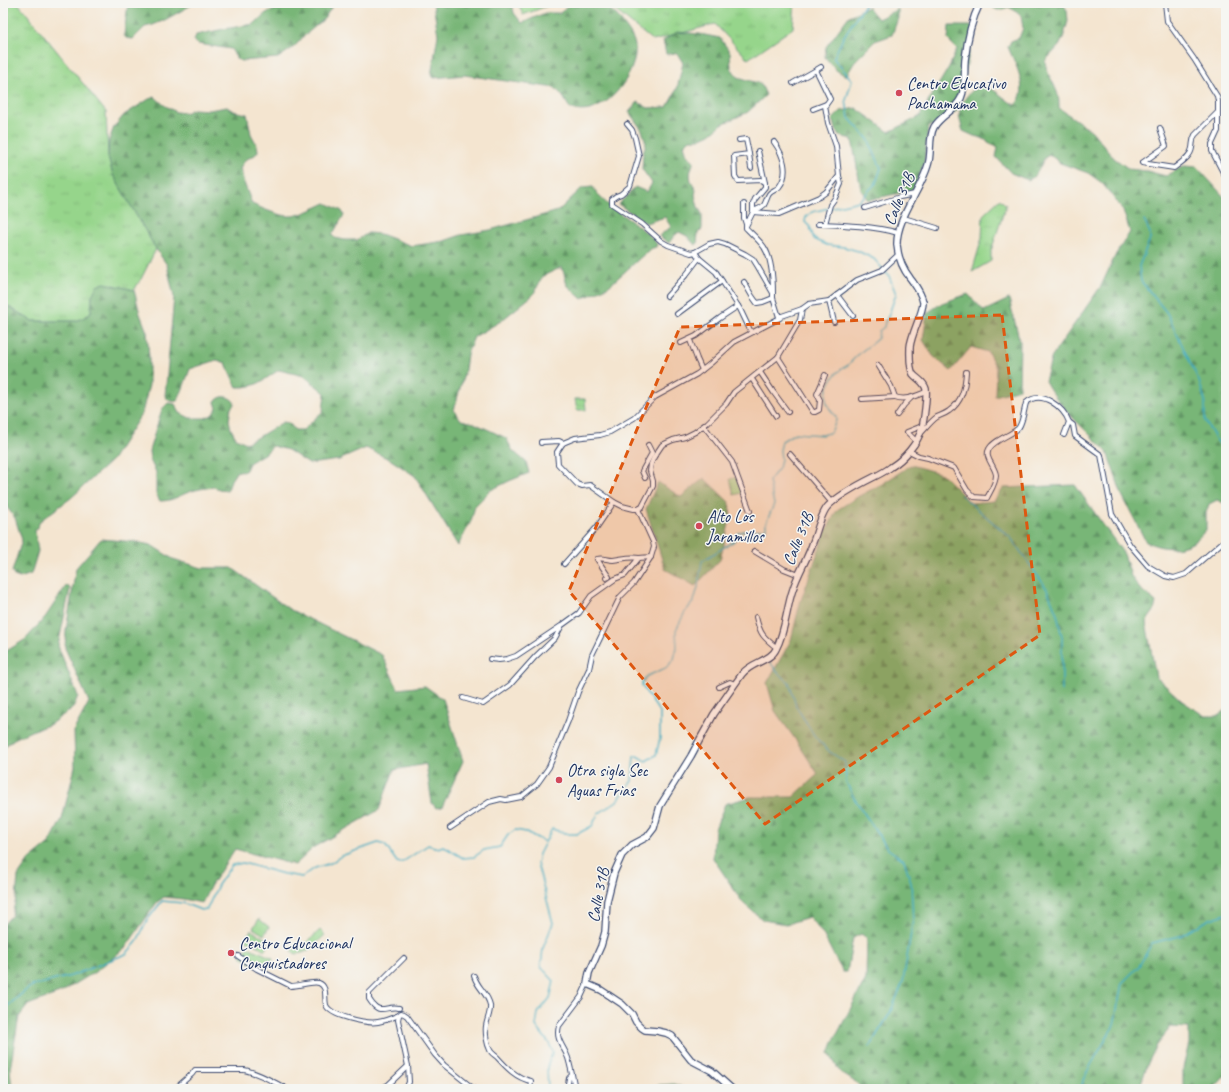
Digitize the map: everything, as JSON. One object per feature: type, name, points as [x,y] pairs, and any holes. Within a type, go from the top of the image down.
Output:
[{"type":"street","name":"Calle 31B","points":[[574,1089],[568,1057],[560,1042],[558,1031],[559,1026],[581,997],[587,984],[589,972],[601,946],[605,932],[607,901],[614,873],[622,855],[632,845],[647,837],[654,828],[660,806],[691,756],[714,714],[746,669],[755,663],[766,659],[775,652],[784,629],[790,599],[810,552],[822,516],[827,507],[853,488],[892,467],[909,451],[916,442],[920,433],[926,392],[924,384],[914,374],[911,365],[910,345],[923,303],[918,290],[904,268],[899,254],[897,245],[898,233],[915,194],[922,182],[929,163],[931,136],[934,127],[956,106],[964,91],[969,29],[980,3]]},
{"type":"street","points":[[1165,3],[1167,21],[1194,59],[1217,96],[1218,131],[1212,144],[1212,151],[1226,178]]},
{"type":"street","points":[[793,83],[821,67]]},
{"type":"street","points":[[813,109],[826,104],[830,99],[816,70]]},
{"type":"street","points":[[825,224],[830,205],[836,198],[841,184],[836,146],[828,123],[825,106],[826,104]]},
{"type":"street","points":[[1160,128],[1166,146],[1142,163],[1174,168],[1187,158],[1192,150],[1195,135],[1218,112]]},
{"type":"street","points":[[627,124],[632,130],[639,156],[630,186],[621,194],[612,199],[612,204],[642,224],[661,241],[668,245],[691,253],[709,244],[718,242],[745,254],[752,259],[758,267],[773,296],[779,317]]},
{"type":"street","points":[[739,140],[746,139],[751,168]]},
{"type":"street","points":[[753,212],[764,206],[770,192],[778,188],[784,178],[785,165],[783,157],[774,142]]},
{"type":"street","points":[[746,224],[753,212],[753,204],[755,199],[765,187],[758,151]]},
{"type":"street","points":[[728,156],[749,154]]},
{"type":"street","points":[[734,156],[735,176],[738,181],[761,180],[765,183]]},
{"type":"street","points":[[753,212],[779,214],[819,197],[826,192],[839,176]]},
{"type":"street","points":[[865,208],[915,194]]},
{"type":"street","points":[[744,204],[746,228],[763,246],[773,272],[773,296]]},
{"type":"street","points":[[904,218],[937,228]]},
{"type":"street","points":[[818,224],[835,224],[881,229],[898,233]]},
{"type":"street","points":[[695,252],[699,258],[716,272],[738,306],[751,332]]},
{"type":"street","points":[[802,309],[800,320],[778,358],[734,392],[726,404],[704,426],[685,437],[667,442],[658,451],[654,457],[650,471],[653,481],[652,489],[642,507],[638,509],[626,508],[614,502],[590,485],[582,486],[577,484],[559,466],[557,452],[563,443],[575,438],[600,435],[610,432],[634,418],[655,397],[702,370],[734,342],[780,318],[779,317],[802,309],[809,304],[829,301],[857,280],[882,270],[899,254]]},
{"type":"street","points":[[667,296],[690,271],[699,258]]},
{"type":"street","points":[[677,314],[722,281]]},
{"type":"street","points":[[744,282],[757,303],[763,302],[773,296]]},
{"type":"street","points":[[837,295],[853,316]]},
{"type":"street","points":[[829,301],[834,322]]},
{"type":"street","points":[[681,344],[690,340],[738,306]]},
{"type":"street","points":[[690,340],[702,370]]},
{"type":"street","points":[[778,358],[813,412],[818,410],[820,400],[817,394],[825,375]]},
{"type":"street","points":[[878,365],[891,386],[895,397]]},
{"type":"street","points":[[760,372],[788,412]]},
{"type":"street","points":[[920,433],[937,417],[947,413],[955,406],[962,396],[966,372]]},
{"type":"street","points":[[752,379],[776,416]]},
{"type":"street","points":[[862,399],[895,397],[902,399],[926,392]]},
{"type":"street","points":[[897,415],[904,404],[913,397]]},
{"type":"street","points":[[909,451],[954,468],[966,490],[974,497],[987,498],[996,476],[995,468],[987,456],[989,448],[1011,432],[1015,432],[1019,427],[1026,403],[1028,401],[1035,398],[1044,399],[1057,405],[1069,422],[1073,425],[1075,436],[1101,455],[1112,514],[1130,545],[1148,566],[1165,576],[1174,578],[1186,574],[1226,539]]},
{"type":"street","points":[[1064,435],[1069,422]]},
{"type":"street","points":[[704,426],[732,462],[750,511]]},
{"type":"street","points":[[916,442],[907,432],[922,426]]},
{"type":"street","points":[[541,443],[559,441],[563,443]]},
{"type":"street","points":[[646,478],[642,471],[652,453],[648,445]]},
{"type":"street","points":[[790,454],[832,503]]},
{"type":"street","points":[[564,564],[596,527],[614,502]]},
{"type":"street","points":[[450,828],[489,802],[521,797],[537,784],[549,767],[578,692],[589,669],[592,655],[620,597],[634,583],[651,556],[654,547],[638,509]]},
{"type":"street","points":[[754,551],[784,569],[799,575]]},
{"type":"street","points":[[606,578],[608,577],[597,559],[601,558],[612,560],[651,556]]},
{"type":"street","points":[[490,659],[499,660],[516,656],[561,626],[578,613],[591,596],[615,579],[625,575],[639,558]]},
{"type":"street","points":[[756,616],[760,630],[765,639],[777,648]]},
{"type":"street","points":[[463,698],[484,704],[510,685],[535,657],[555,638],[561,626]]},
{"type":"street","points":[[719,687],[730,682],[735,684]]},
{"type":"street","points":[[238,956],[291,986],[317,983],[322,985],[325,990],[326,1006],[331,1012],[339,1015],[374,1022],[399,1015],[401,1013],[407,1016],[444,1065],[474,1089]]},
{"type":"street","points":[[399,1008],[391,1007],[381,1010],[369,999],[369,993],[404,958]]},
{"type":"street","points":[[474,976],[477,985],[488,998],[490,1007],[486,1026],[487,1040],[490,1050],[515,1074],[531,1081],[530,1089]]},
{"type":"street","points":[[587,984],[601,990],[622,1004],[632,1014],[636,1022],[645,1030],[657,1030],[672,1036],[691,1060],[712,1071],[732,1089]]},
{"type":"street","points":[[399,1015],[398,1020],[408,1066],[409,1082],[406,1089]]},
{"type":"street","points":[[380,1089],[388,1085],[408,1066]]},
{"type":"street","points":[[174,1089],[195,1070],[244,1070],[263,1076],[287,1089]]},
{"type":"street","points":[[567,1089],[569,1078],[572,1075]]},
{"type":"highlighted area","points":[[1002,315],[1040,635],[765,824],[569,591],[680,327]]},
{"type":"green space","points":[[596,2],[618,16],[628,30],[632,36],[635,46],[635,57],[631,69],[617,91],[608,100],[597,107],[586,111],[571,108],[555,88],[464,75],[433,78],[431,76],[438,35],[433,3],[512,3],[514,13],[522,23],[545,13],[560,13],[571,3]]},
{"type":"green space","points":[[3,3],[18,3],[106,112],[108,157],[113,175],[156,249],[134,290],[105,283],[92,296],[91,312],[89,315],[76,321],[32,321],[3,303]]},
{"type":"green space","points":[[128,3],[195,3],[165,20],[145,27],[133,39],[126,38],[124,35]]},
{"type":"green space","points":[[284,3],[334,3],[324,19],[304,36],[294,47],[278,58],[241,61],[237,59],[231,49],[198,44],[194,41],[196,35],[254,24],[266,13],[281,8]]},
{"type":"green space","points":[[518,3],[555,3],[523,15]]},
{"type":"green space","points":[[606,3],[795,3],[793,28],[748,59],[715,24],[653,41]]},
{"type":"green space","points":[[988,3],[1063,3],[1067,11],[1068,21],[1063,38],[1059,46],[1045,61],[1048,73],[1058,94],[1059,108],[1092,131],[1114,158],[1129,169],[1147,171],[1166,176],[1184,166],[1197,167],[1226,199],[1226,504],[1217,500],[1209,504],[1206,513],[1206,530],[1198,539],[1186,546],[1169,548],[1146,542],[1122,495],[1107,452],[1067,412],[1045,381],[1052,356],[1101,286],[1116,254],[1130,232],[1123,210],[1102,183],[1088,173],[1060,163],[1049,154],[1043,160],[1035,175],[1028,180],[1011,173],[996,157],[998,148],[982,138],[963,131],[959,112],[966,97],[973,90],[982,87],[990,88],[1015,105],[1020,99],[1022,92],[1020,76],[1008,47],[1011,41],[1019,38],[1023,28],[1021,16],[1008,7],[1002,10],[997,10]]},
{"type":"green space","points":[[868,7],[878,19],[898,9],[898,18],[892,35],[875,41],[856,60],[846,76],[836,70],[825,57],[826,47],[849,16]]},
{"type":"green space","points":[[949,26],[975,26],[957,111],[928,128],[924,163],[913,190],[868,200],[861,190],[852,139],[839,136],[832,120],[841,111],[856,108],[889,132],[919,117],[949,67],[957,49],[948,40]]},
{"type":"green space","points":[[677,32],[720,38],[730,52],[731,68],[738,77],[761,84],[766,95],[748,112],[722,124],[710,134],[699,139],[690,139],[684,145],[687,155],[694,161],[690,176],[696,190],[695,195],[698,207],[702,214],[702,229],[698,233],[697,244],[695,245],[687,236],[679,232],[669,243],[659,236],[671,227],[665,217],[646,223],[618,204],[635,187],[647,192],[652,183],[642,169],[643,154],[646,143],[642,130],[629,112],[638,102],[648,108],[667,107],[677,89],[683,63],[677,53],[666,54],[663,41]]},
{"type":"green space","points":[[155,97],[164,105],[176,112],[185,113],[193,109],[209,110],[227,107],[233,111],[247,114],[251,134],[257,145],[258,151],[255,155],[245,160],[240,168],[252,204],[275,213],[293,216],[326,203],[342,211],[344,215],[332,235],[335,238],[357,240],[368,233],[380,234],[412,246],[444,241],[461,235],[490,230],[558,211],[582,188],[593,187],[599,196],[614,209],[637,225],[657,244],[656,247],[650,249],[609,286],[582,299],[567,285],[562,267],[543,276],[533,295],[501,321],[474,337],[467,354],[465,370],[454,410],[461,420],[474,423],[506,438],[513,451],[526,462],[529,473],[491,490],[475,506],[471,521],[458,546],[415,476],[391,460],[366,448],[339,460],[309,464],[288,450],[273,446],[267,452],[249,463],[246,470],[243,472],[237,471],[227,490],[214,487],[189,492],[172,499],[160,501],[156,494],[156,472],[150,460],[149,451],[162,409],[168,403],[175,404],[180,413],[190,418],[205,418],[212,415],[217,408],[215,402],[217,399],[228,397],[235,403],[231,408],[229,420],[231,429],[236,438],[246,443],[283,422],[289,423],[295,430],[303,430],[323,411],[325,393],[304,376],[279,370],[255,385],[237,387],[226,363],[217,360],[190,369],[177,401],[170,401],[165,396],[174,297],[167,265],[156,249],[113,175],[108,157],[109,140],[114,127],[124,115],[149,99]]},
{"type":"green space","points":[[1000,199],[1006,205],[991,251],[991,261],[972,272],[982,238],[983,215]]},
{"type":"green space","points":[[104,283],[134,290],[140,314],[147,332],[149,385],[142,413],[112,460],[71,498],[41,520],[35,531],[38,551],[31,574],[20,578],[14,576],[12,572],[22,540],[15,518],[3,502],[3,303],[32,321],[76,321],[89,315],[91,312],[92,295],[97,286]]},
{"type":"green space","points":[[968,294],[984,311],[1009,299],[1020,342],[1019,389],[995,396],[996,368],[988,352],[971,347],[951,371],[933,356],[923,340],[927,313],[942,303]]},
{"type":"green space","points":[[575,399],[585,399],[586,410],[577,410]]},
{"type":"green space","points":[[911,465],[942,474],[971,503],[994,501],[1003,488],[1075,485],[1124,554],[1131,576],[1139,588],[1156,602],[1154,611],[1146,622],[1156,677],[1182,701],[1205,716],[1218,716],[1226,710],[1226,1075],[1213,1089],[1183,1089],[1183,1068],[1189,1043],[1189,1028],[1171,1027],[1158,1043],[1148,1063],[1139,1089],[862,1089],[858,1084],[840,1072],[829,1053],[834,1040],[866,979],[867,938],[861,934],[853,938],[847,972],[843,972],[823,934],[809,917],[786,924],[763,920],[743,903],[713,858],[715,829],[725,804],[750,797],[793,797],[818,774],[775,711],[767,683],[791,640],[800,603],[824,535],[837,510]]},
{"type":"green space","points":[[737,477],[742,493],[734,495],[730,479]]},
{"type":"green space","points":[[704,478],[729,502],[731,516],[720,560],[695,586],[665,569],[646,509],[658,482],[681,497]]},
{"type":"green space","points":[[101,539],[151,545],[173,559],[202,568],[232,568],[289,609],[382,655],[398,689],[425,686],[443,699],[463,761],[442,807],[436,808],[432,803],[426,764],[394,770],[379,810],[314,847],[295,865],[235,849],[211,885],[202,903],[164,897],[157,902],[126,947],[95,972],[62,992],[28,1005],[19,1017],[10,1069],[12,1089],[3,1089],[3,925],[12,915],[16,899],[18,876],[29,860],[49,844],[62,819],[75,767],[74,730],[89,702],[65,648],[66,630],[76,568]]},
{"type":"green space","points":[[66,586],[70,589],[58,646],[78,696],[73,708],[49,725],[14,739],[3,748],[3,653],[26,639],[46,616]]},
{"type":"green space","points":[[259,919],[269,927],[264,935],[253,928]]},
{"type":"green space","points":[[251,930],[269,941],[265,950],[245,939]]},
{"type":"green space","points":[[320,930],[325,935],[314,946],[305,952],[296,954],[291,952],[294,948],[303,946]]},
{"type":"green space","points":[[248,947],[273,958],[267,969],[251,963],[241,956]]},
{"type":"green space","points":[[674,1084],[687,1089],[653,1089],[659,1085]]},
{"type":"waterway","points":[[548,1089],[547,1067],[553,1052],[549,1043],[536,1026],[538,1013],[550,998],[554,981],[541,967],[543,948],[553,923],[537,863],[539,854],[552,829],[568,834],[577,834],[592,826],[598,814],[617,801],[632,781],[634,756],[646,761],[656,755],[660,738],[660,713],[642,686],[642,683],[647,676],[666,668],[674,659],[677,647],[676,630],[685,612],[694,601],[702,561],[734,541],[738,533],[766,529],[766,523],[774,504],[769,481],[779,468],[782,441],[795,433],[823,435],[831,432],[836,418],[827,403],[826,395],[828,386],[838,372],[878,338],[879,331],[884,327],[896,294],[889,276],[874,259],[858,251],[844,247],[827,245],[814,239],[810,227],[805,222],[806,217],[812,212],[859,201],[876,183],[881,168],[868,139],[849,118],[846,100],[852,80],[834,59],[844,36],[866,3]]},
{"type":"waterway","points":[[1144,220],[1150,233],[1150,239],[1139,266],[1141,281],[1167,313],[1199,381],[1205,401],[1205,421],[1215,438],[1226,452]]},
{"type":"waterway","points":[[961,495],[1011,538],[1047,589],[1057,614],[1062,637],[1062,691]]},
{"type":"waterway","points":[[770,662],[779,674],[789,682],[796,706],[815,737],[830,752],[845,762],[846,782],[854,798],[888,849],[904,860],[911,882],[913,920],[903,982],[890,1013],[870,1046]]},
{"type":"waterway","points":[[3,1010],[32,986],[71,976],[126,954],[136,943],[148,919],[162,901],[183,903],[201,910],[207,909],[218,885],[232,865],[243,863],[284,874],[302,877],[315,868],[331,863],[341,856],[378,843],[385,845],[397,862],[401,863],[428,845],[438,848],[443,846],[463,858],[474,857],[484,850],[500,847],[508,835],[515,830],[526,832],[545,842]]},
{"type":"waterway","points":[[1081,1089],[1084,1077],[1114,1025],[1122,983],[1139,966],[1152,943],[1180,936],[1210,919],[1226,914]]},
{"type":"place","name":"Centro Educativo Pachamama","points":[[899,93]]},
{"type":"place","name":"Alto Los Jaramillos","points":[[699,526]]},
{"type":"place","name":"Otra sigla Sec Aguas Frias","points":[[559,780]]},
{"type":"place","name":"Centro Educacional Conquistadores","points":[[231,953]]}]
